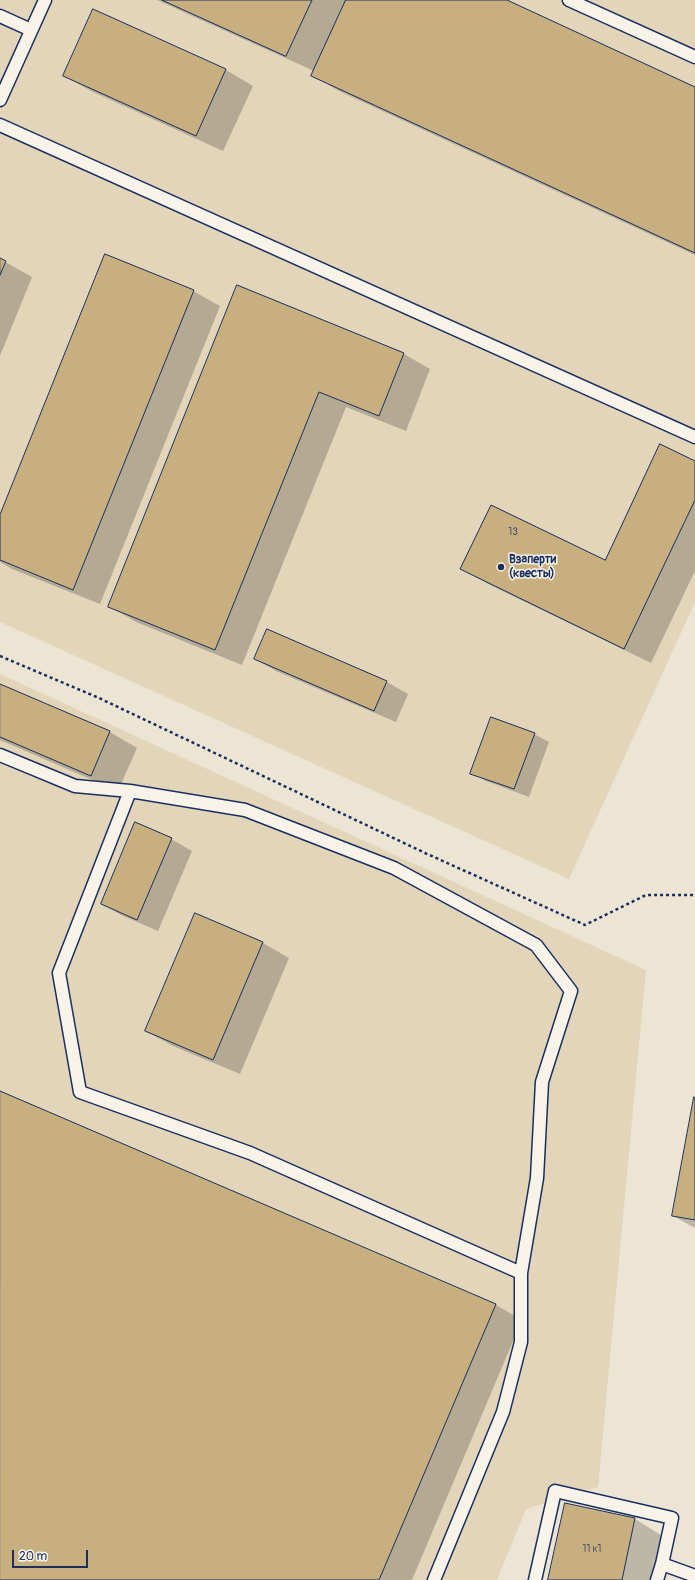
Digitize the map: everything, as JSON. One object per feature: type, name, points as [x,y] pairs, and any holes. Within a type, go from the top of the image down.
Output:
[{"type":"lane","points":[[0,100],[45,0]]},
{"type":"lane","points":[[569,0],[695,57]]},
{"type":"lane","points":[[0,16],[31,30]]},
{"type":"lane","points":[[0,125],[695,437]]},
{"type":"lane","points":[[0,755],[75,786],[130,791],[245,810],[394,868],[536,945],[571,991],[542,1082],[537,1178],[521,1273],[521,1342],[503,1412],[434,1580]]},
{"type":"lane","points":[[130,791],[59,973],[80,1092],[250,1154],[521,1273]]},
{"type":"lane","points":[[535,1580],[555,1492],[672,1518],[657,1580]]},
{"type":"lane","points":[[662,1564],[695,1576]]},
{"type":"path","points":[[0,656],[99,698],[425,853],[585,925],[646,895],[695,895]]},
{"type":"shaded area","points":[[0,0],[695,0],[695,602],[569,879],[0,622]]},
{"type":"shaded area","points":[[0,674],[646,970],[598,1487],[526,1509],[497,1580],[0,1580]]},
{"type":"building","points":[[162,0],[312,0],[286,56]]},
{"type":"building","points":[[346,0],[507,0],[695,87],[695,253],[311,76]]},
{"type":"building","points":[[93,9],[226,69],[196,136],[63,76]]},
{"type":"building","points":[[105,254],[194,290],[73,590],[0,560],[0,515]]},
{"type":"building","points":[[0,258],[6,261],[0,275]]},
{"type":"building","points":[[237,285],[404,353],[379,416],[319,392],[215,650],[108,607]]},
{"type":"building","points":[[660,444],[695,461],[695,500],[624,649],[460,569],[491,505],[605,560]]},
{"type":"building","points":[[267,629],[387,681],[374,711],[254,659]]},
{"type":"building","points":[[0,684],[110,731],[91,776],[0,737]]},
{"type":"building","points":[[491,717],[535,733],[514,789],[470,774]]},
{"type":"building","points":[[135,822],[172,838],[137,920],[101,904]]},
{"type":"building","points":[[195,913],[263,942],[213,1060],[145,1031]]},
{"type":"building","points":[[0,1091],[496,1304],[379,1580],[0,1580]]},
{"type":"building","points":[[694,1097],[695,1098],[695,1220],[672,1216]]},
{"type":"building","points":[[565,1503],[635,1518],[622,1580],[548,1580]]},
{"type":"place","name":"Взаперти (квесты)","points":[[501,567]]}]
